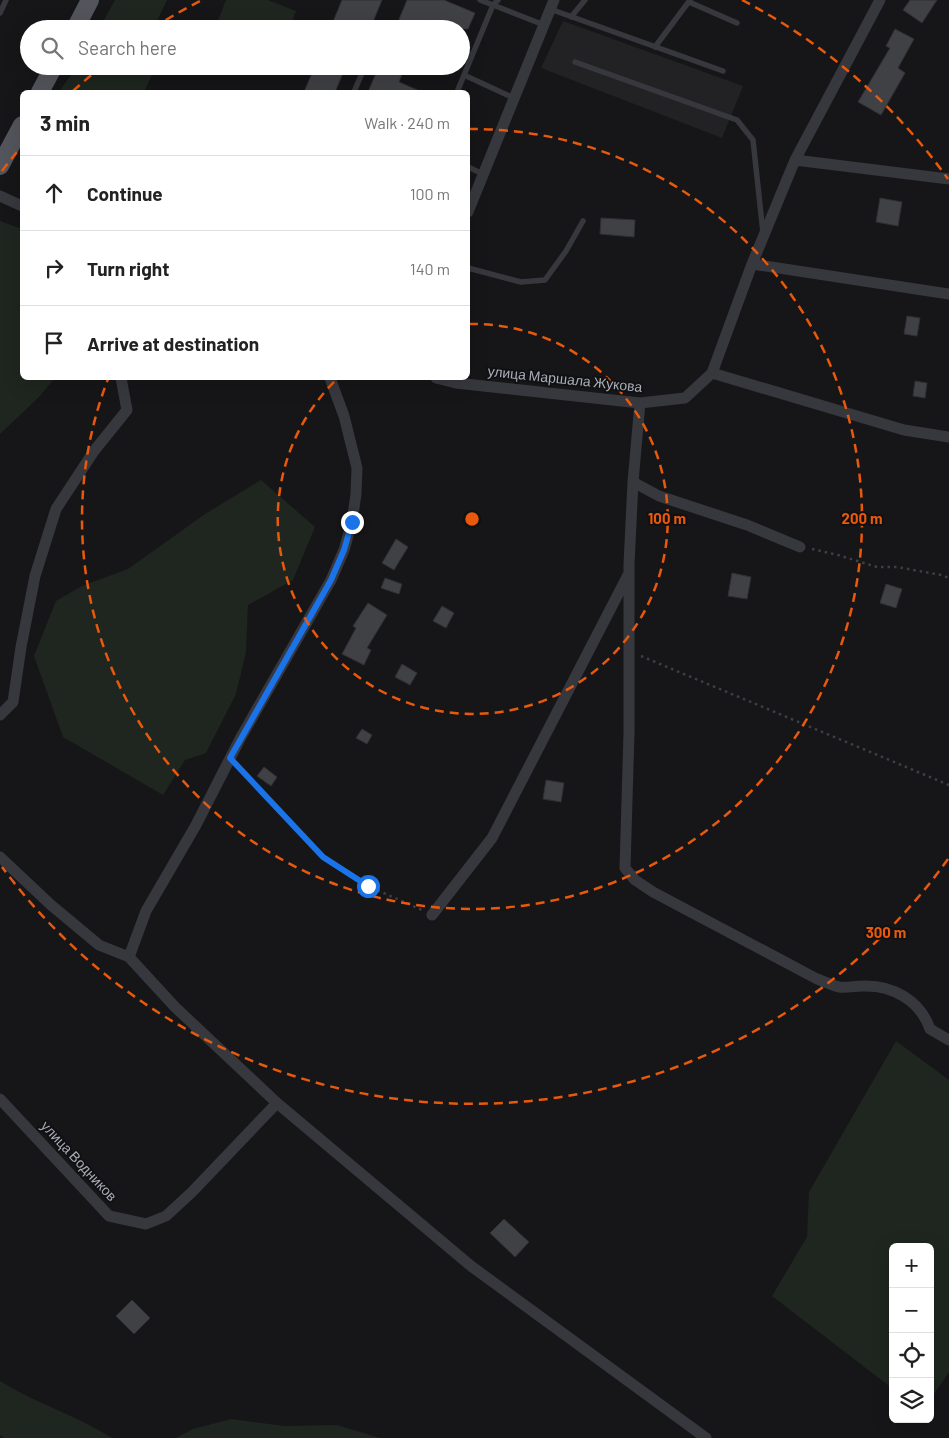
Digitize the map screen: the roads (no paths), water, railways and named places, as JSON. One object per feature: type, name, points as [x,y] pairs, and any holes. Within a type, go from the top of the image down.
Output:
[{"type":"main road","points":[[80,20],[90,0]]},
{"type":"main road","points":[[41,90],[49,75]]},
{"type":"main road","points":[[0,166],[20,129]]},
{"type":"street","points":[[880,0],[795,160],[752,264],[712,373],[904,430],[949,437]]},
{"type":"street","points":[[470,207],[552,5]]},
{"type":"street","points":[[795,160],[949,180]]},
{"type":"street","points":[[0,196],[20,205]]},
{"type":"street","points":[[752,264],[949,294]]},
{"type":"street","name":"улица Маршала Жукова","points":[[444,380],[456,383],[640,403],[685,398],[712,373]]},
{"type":"street","points":[[0,715],[14,702],[21,647],[35,576],[56,509],[94,451],[127,410],[121,380]]},
{"type":"street","points":[[129,957],[146,910],[196,825],[230,758],[331,580],[344,550],[352,522],[357,468],[344,416],[331,380]]},
{"type":"street","points":[[640,403],[633,482],[629,573],[629,733],[624,851],[625,868],[635,880],[653,892],[817,979],[838,987],[875,986],[903,996],[917,1006],[930,1029],[949,1040]]},
{"type":"street","points":[[633,482],[659,496],[747,525],[800,547]]},
{"type":"street","points":[[432,915],[492,838],[629,573]]},
{"type":"street","points":[[0,858],[50,905],[99,945],[129,957],[175,1007],[277,1103],[471,1266],[706,1438]]},
{"type":"street","name":"улица Водников","points":[[0,1099],[109,1216],[146,1224],[166,1216],[173,1210],[277,1103]]},
{"type":"lane","points":[[0,13],[6,0]]},
{"type":"lane","points":[[480,0],[544,25]]},
{"type":"lane","points":[[470,61],[493,5],[498,0]]},
{"type":"lane","points":[[571,17],[585,0]]},
{"type":"lane","points":[[656,47],[690,1],[736,22]]},
{"type":"lane","points":[[552,5],[571,17],[724,71]]},
{"type":"lane","points":[[575,62],[737,120],[753,140],[763,238]]},
{"type":"lane","points":[[355,90],[361,75]]},
{"type":"lane","points":[[458,90],[464,76],[514,98]]},
{"type":"lane","points":[[470,168],[483,174]]},
{"type":"lane","points":[[470,269],[521,282],[545,280],[566,251],[583,221]]}]
